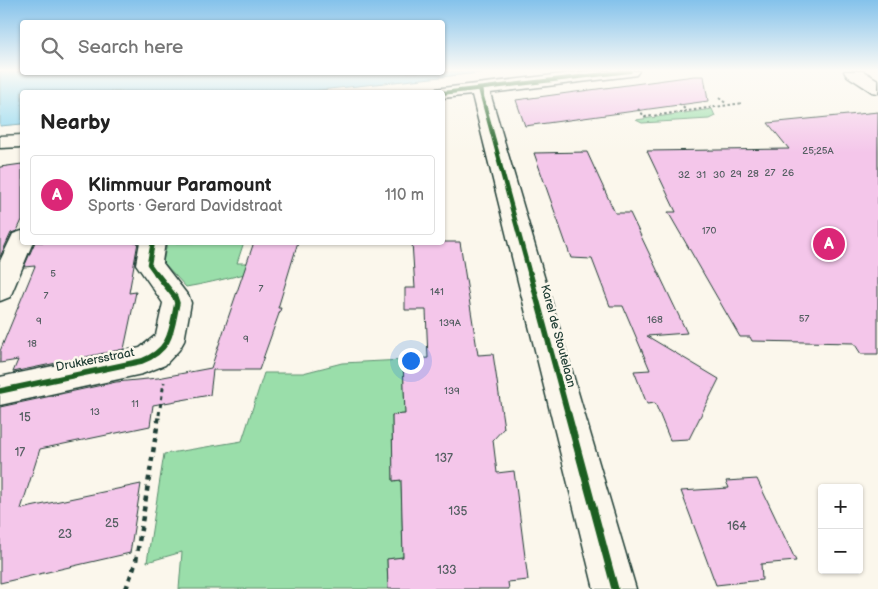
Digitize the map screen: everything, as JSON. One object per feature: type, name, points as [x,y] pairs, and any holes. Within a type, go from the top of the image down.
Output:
[{"type":"street","name":"Karel de Stoutelaan","points":[[483,98],[615,589]]},
{"type":"street","points":[[0,142],[20,141]]},
{"type":"street","points":[[0,290],[20,245]]},
{"type":"street","points":[[152,245],[149,264],[176,297],[177,303],[172,331],[162,349]]},
{"type":"street","name":"Drukkersstraat","points":[[0,391],[11,387],[142,361],[162,349]]},
{"type":"path","points":[[720,98],[727,105]]},
{"type":"path","points":[[638,109],[645,117],[743,103]]},
{"type":"path","points":[[679,104],[686,111]]},
{"type":"path","points":[[126,589],[136,561],[165,377],[162,349]]},
{"type":"green space","points":[[712,109],[715,116],[709,119],[642,123],[636,120]]},
{"type":"green space","points":[[167,245],[243,245],[237,263],[292,263],[186,287],[163,262]]},
{"type":"green space","points":[[403,360],[405,414],[392,415],[393,481],[401,480],[403,557],[387,559],[388,589],[179,589],[182,552],[147,562],[164,454],[242,441],[264,373],[303,373],[342,363]]},
{"type":"water","points":[[0,98],[20,98],[20,124],[0,126]]},
{"type":"building","points":[[708,98],[708,101],[525,126],[516,100]]},
{"type":"building","points":[[878,112],[878,354],[861,354],[854,343],[752,341],[750,337],[740,337],[668,212],[676,212],[647,151],[789,149],[768,123]]},
{"type":"building","points":[[587,152],[615,213],[630,213],[687,333],[647,336],[719,379],[689,439],[670,440],[655,403],[647,404],[634,371],[650,370],[623,306],[610,306],[592,259],[571,258],[534,153]]},
{"type":"building","points":[[20,164],[20,224],[17,231],[11,233],[0,257],[0,167]]},
{"type":"building","points":[[445,242],[460,242],[478,355],[493,354],[504,428],[493,440],[497,473],[514,471],[528,580],[508,582],[509,589],[388,589],[387,559],[403,557],[401,480],[393,481],[392,415],[405,414],[403,360],[428,358],[426,310],[405,310],[405,288],[415,288],[412,245],[445,245]]},
{"type":"building","points":[[34,245],[137,245],[129,293],[136,292],[124,349],[13,372],[18,360],[0,363],[0,351],[35,266],[24,267]]},
{"type":"building","points":[[253,245],[297,245],[278,308],[281,308],[259,370],[213,370],[210,395],[153,405],[150,426],[40,449],[21,509],[141,484],[130,553],[0,583],[0,407],[116,382],[158,378],[211,368]]},
{"type":"building","points":[[757,479],[796,561],[761,564],[762,580],[716,585],[681,491],[729,488],[726,481]]},
{"type":"cycle path","points":[[483,98],[615,589]]},
{"type":"cycle path","points":[[0,391],[11,387],[142,361],[154,356],[169,341],[177,303],[175,297],[149,264],[152,245]]},
{"type":"place","name":"Klimmuur Paramount","points":[[829,244]]}]
